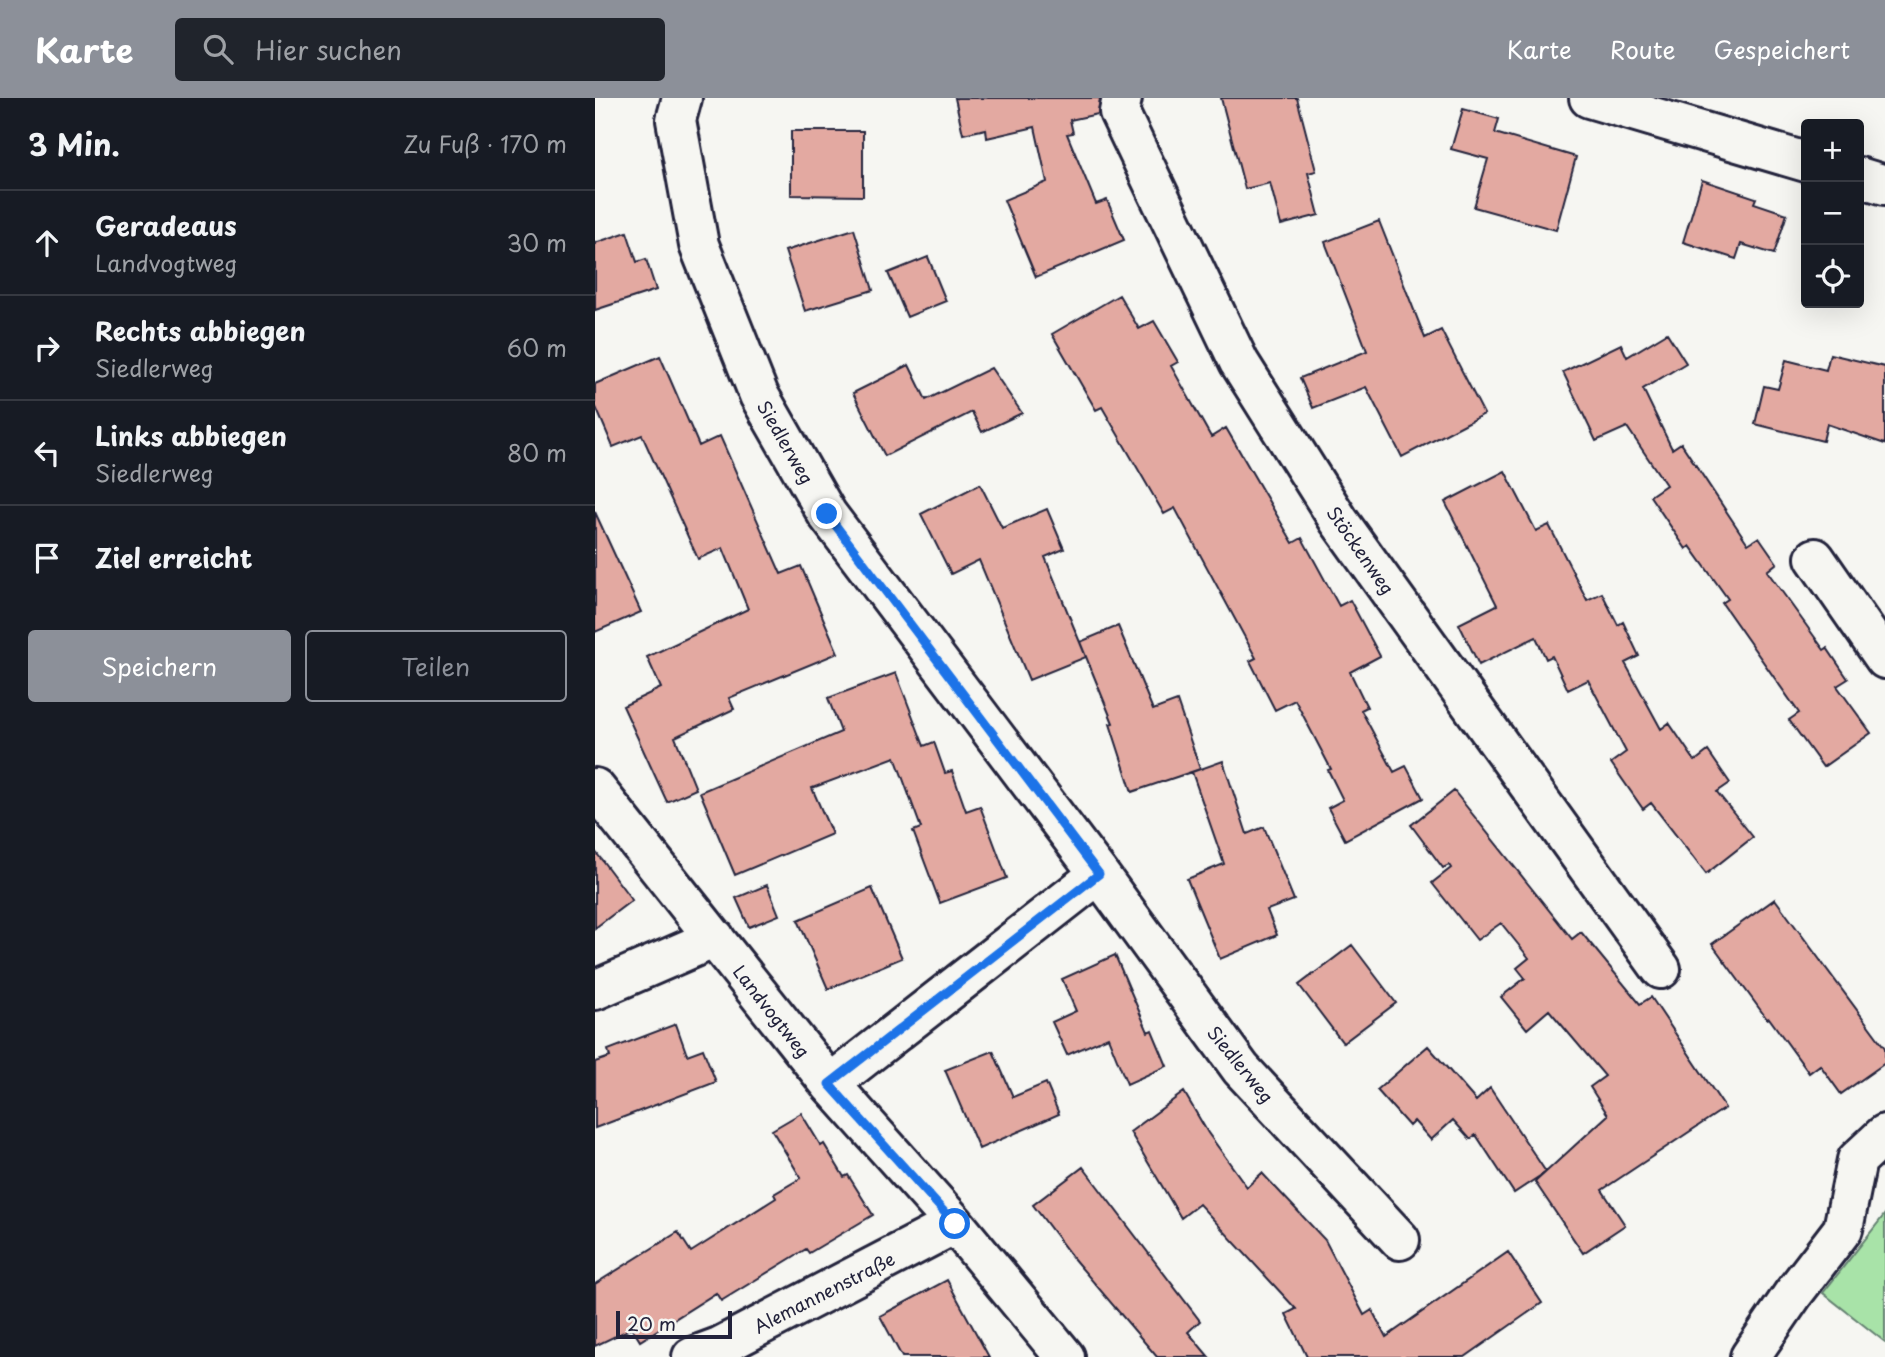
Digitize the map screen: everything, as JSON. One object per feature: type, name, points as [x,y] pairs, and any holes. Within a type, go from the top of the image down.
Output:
[{"type":"street","name":"Siedlerweg","points":[[682,98],[676,120],[699,245],[759,395],[827,514],[1099,874],[1241,1069],[1400,1240]]},
{"type":"street","name":"Stöckenweg","points":[[1122,98],[1119,112],[1239,362],[1339,521],[1661,969]]},
{"type":"street","points":[[1589,98],[1801,161]]},
{"type":"street","points":[[1864,179],[1885,185]]},
{"type":"street","points":[[1815,558],[1885,659]]},
{"type":"street","name":"Landvogtweg","points":[[595,788],[829,1084],[955,1224],[1065,1357]]},
{"type":"street","points":[[829,1084],[1099,874]]},
{"type":"street","points":[[595,990],[715,938]]},
{"type":"street","points":[[1750,1357],[1843,1229],[1857,1160],[1885,1134]]},
{"type":"street","name":"Alemannenstraße","points":[[692,1357],[719,1348],[955,1224]]},
{"type":"green space","points":[[1885,1214],[1885,1342],[1823,1293]]},
{"type":"building","points":[[955,98],[1100,98],[1098,114],[1070,120],[1073,133],[1067,134],[1096,204],[1107,200],[1124,240],[1036,277],[1004,200],[1047,182],[1035,127],[987,138],[986,129],[963,134]]},
{"type":"building","points":[[1221,98],[1297,98],[1316,171],[1308,173],[1319,215],[1281,225],[1270,183],[1245,189]]},
{"type":"building","points":[[1463,109],[1499,119],[1495,133],[1576,157],[1556,230],[1474,207],[1488,159],[1451,149]]},
{"type":"building","points":[[791,131],[863,131],[863,196],[791,195]]},
{"type":"building","points":[[1702,180],[1756,198],[1754,203],[1787,214],[1774,254],[1741,244],[1736,259],[1683,242]]},
{"type":"building","points":[[1379,221],[1425,338],[1441,330],[1484,414],[1402,457],[1366,387],[1313,408],[1300,378],[1367,351],[1325,242]]},
{"type":"building","points":[[854,229],[873,290],[805,311],[785,251]]},
{"type":"building","points":[[627,232],[637,262],[646,259],[656,290],[595,310],[595,243]]},
{"type":"building","points":[[928,257],[946,301],[907,317],[888,273]]},
{"type":"building","points":[[1119,295],[1139,329],[1154,321],[1178,362],[1171,366],[1211,437],[1226,428],[1293,543],[1302,538],[1339,606],[1350,600],[1380,656],[1350,672],[1367,707],[1361,710],[1394,772],[1406,766],[1423,798],[1345,840],[1328,808],[1343,800],[1328,770],[1331,769],[1295,700],[1275,710],[1250,661],[1256,658],[1175,508],[1164,514],[1102,407],[1096,410],[1052,334]]},
{"type":"building","points":[[1667,333],[1686,363],[1643,389],[1672,449],[1681,443],[1748,544],[1759,537],[1777,563],[1767,571],[1848,679],[1837,686],[1871,733],[1823,767],[1789,720],[1799,713],[1722,603],[1728,599],[1690,546],[1686,549],[1650,496],[1666,485],[1627,427],[1596,441],[1563,372],[1621,344],[1627,357]]},
{"type":"building","points":[[1830,354],[1885,367],[1885,444],[1827,424],[1823,441],[1755,424],[1764,386],[1778,389],[1786,360],[1826,370]]},
{"type":"building","points":[[660,356],[699,446],[720,436],[781,574],[801,566],[838,653],[729,698],[734,709],[675,737],[696,789],[667,802],[623,706],[661,688],[647,657],[748,609],[723,548],[698,559],[642,435],[613,447],[595,405],[595,384]]},
{"type":"building","points":[[909,365],[926,400],[991,368],[1022,413],[982,432],[972,412],[885,456],[853,393]]},
{"type":"building","points":[[1505,471],[1536,531],[1549,525],[1587,600],[1602,593],[1618,625],[1623,622],[1639,656],[1625,663],[1661,729],[1669,723],[1695,761],[1708,751],[1730,783],[1717,792],[1753,837],[1706,874],[1651,803],[1643,809],[1611,763],[1626,752],[1588,680],[1568,690],[1552,656],[1546,659],[1536,637],[1479,665],[1459,624],[1497,605],[1445,502]]},
{"type":"building","points":[[980,484],[1002,528],[1047,509],[1064,549],[1045,557],[1086,657],[1029,680],[979,560],[951,574],[921,514]]},
{"type":"building","points":[[595,512],[641,612],[595,632]]},
{"type":"building","points":[[1118,626],[1153,710],[1177,701],[1200,769],[1132,792],[1110,724],[1113,723],[1080,642]]},
{"type":"building","points":[[896,673],[924,746],[934,742],[945,773],[952,771],[966,811],[980,806],[1007,878],[940,903],[913,831],[921,828],[895,757],[812,788],[832,834],[735,875],[700,792],[841,732],[828,698]]},
{"type":"building","points":[[1223,761],[1247,834],[1264,827],[1294,900],[1267,910],[1277,935],[1220,959],[1187,879],[1224,864],[1192,772]]},
{"type":"building","points":[[1454,791],[1572,939],[1581,932],[1640,1004],[1651,997],[1725,1108],[1602,1190],[1625,1225],[1583,1253],[1535,1182],[1608,1115],[1590,1087],[1605,1076],[1549,1010],[1527,1029],[1501,997],[1525,978],[1517,968],[1529,958],[1501,923],[1477,940],[1432,883],[1451,868],[1449,865],[1443,868],[1411,825]]},
{"type":"building","points":[[595,851],[632,900],[595,928]]},
{"type":"building","points":[[767,885],[779,915],[749,927],[736,898]]},
{"type":"building","points":[[872,888],[902,958],[828,989],[798,920]]},
{"type":"building","points":[[1775,899],[1885,1048],[1885,1063],[1841,1094],[1820,1065],[1809,1073],[1712,944]]},
{"type":"building","points":[[1352,945],[1396,1003],[1343,1043],[1299,985]]},
{"type":"building","points":[[1115,955],[1148,1032],[1152,1030],[1167,1066],[1127,1084],[1108,1037],[1067,1055],[1052,1022],[1076,1011],[1062,979]]},
{"type":"building","points":[[676,1024],[687,1055],[703,1049],[716,1082],[595,1128],[595,1062],[610,1057],[608,1050]]},
{"type":"building","points":[[1428,1046],[1476,1101],[1490,1088],[1546,1172],[1514,1193],[1476,1135],[1470,1139],[1453,1120],[1431,1140],[1414,1121],[1409,1126],[1377,1090]]},
{"type":"building","points":[[993,1051],[1013,1097],[1046,1083],[1059,1114],[979,1149],[945,1070]]},
{"type":"building","points":[[1184,1092],[1208,1133],[1247,1187],[1262,1173],[1325,1240],[1364,1315],[1372,1310],[1386,1337],[1508,1252],[1542,1303],[1465,1357],[1307,1357],[1286,1314],[1296,1309],[1199,1204],[1181,1218],[1130,1132]]},
{"type":"building","points":[[801,1113],[821,1146],[824,1144],[844,1177],[848,1175],[873,1215],[809,1253],[806,1249],[721,1301],[716,1293],[640,1341],[632,1328],[595,1346],[595,1284],[678,1232],[691,1252],[776,1198],[774,1194],[801,1178],[772,1130]]},
{"type":"building","points":[[1083,1167],[1200,1321],[1188,1332],[1209,1357],[1157,1357],[1073,1258],[1033,1205]]},
{"type":"building","points":[[947,1280],[989,1357],[902,1357],[880,1316]]},
{"type":"route","points":[[827,514],[1099,874],[829,1084],[955,1224]]}]
